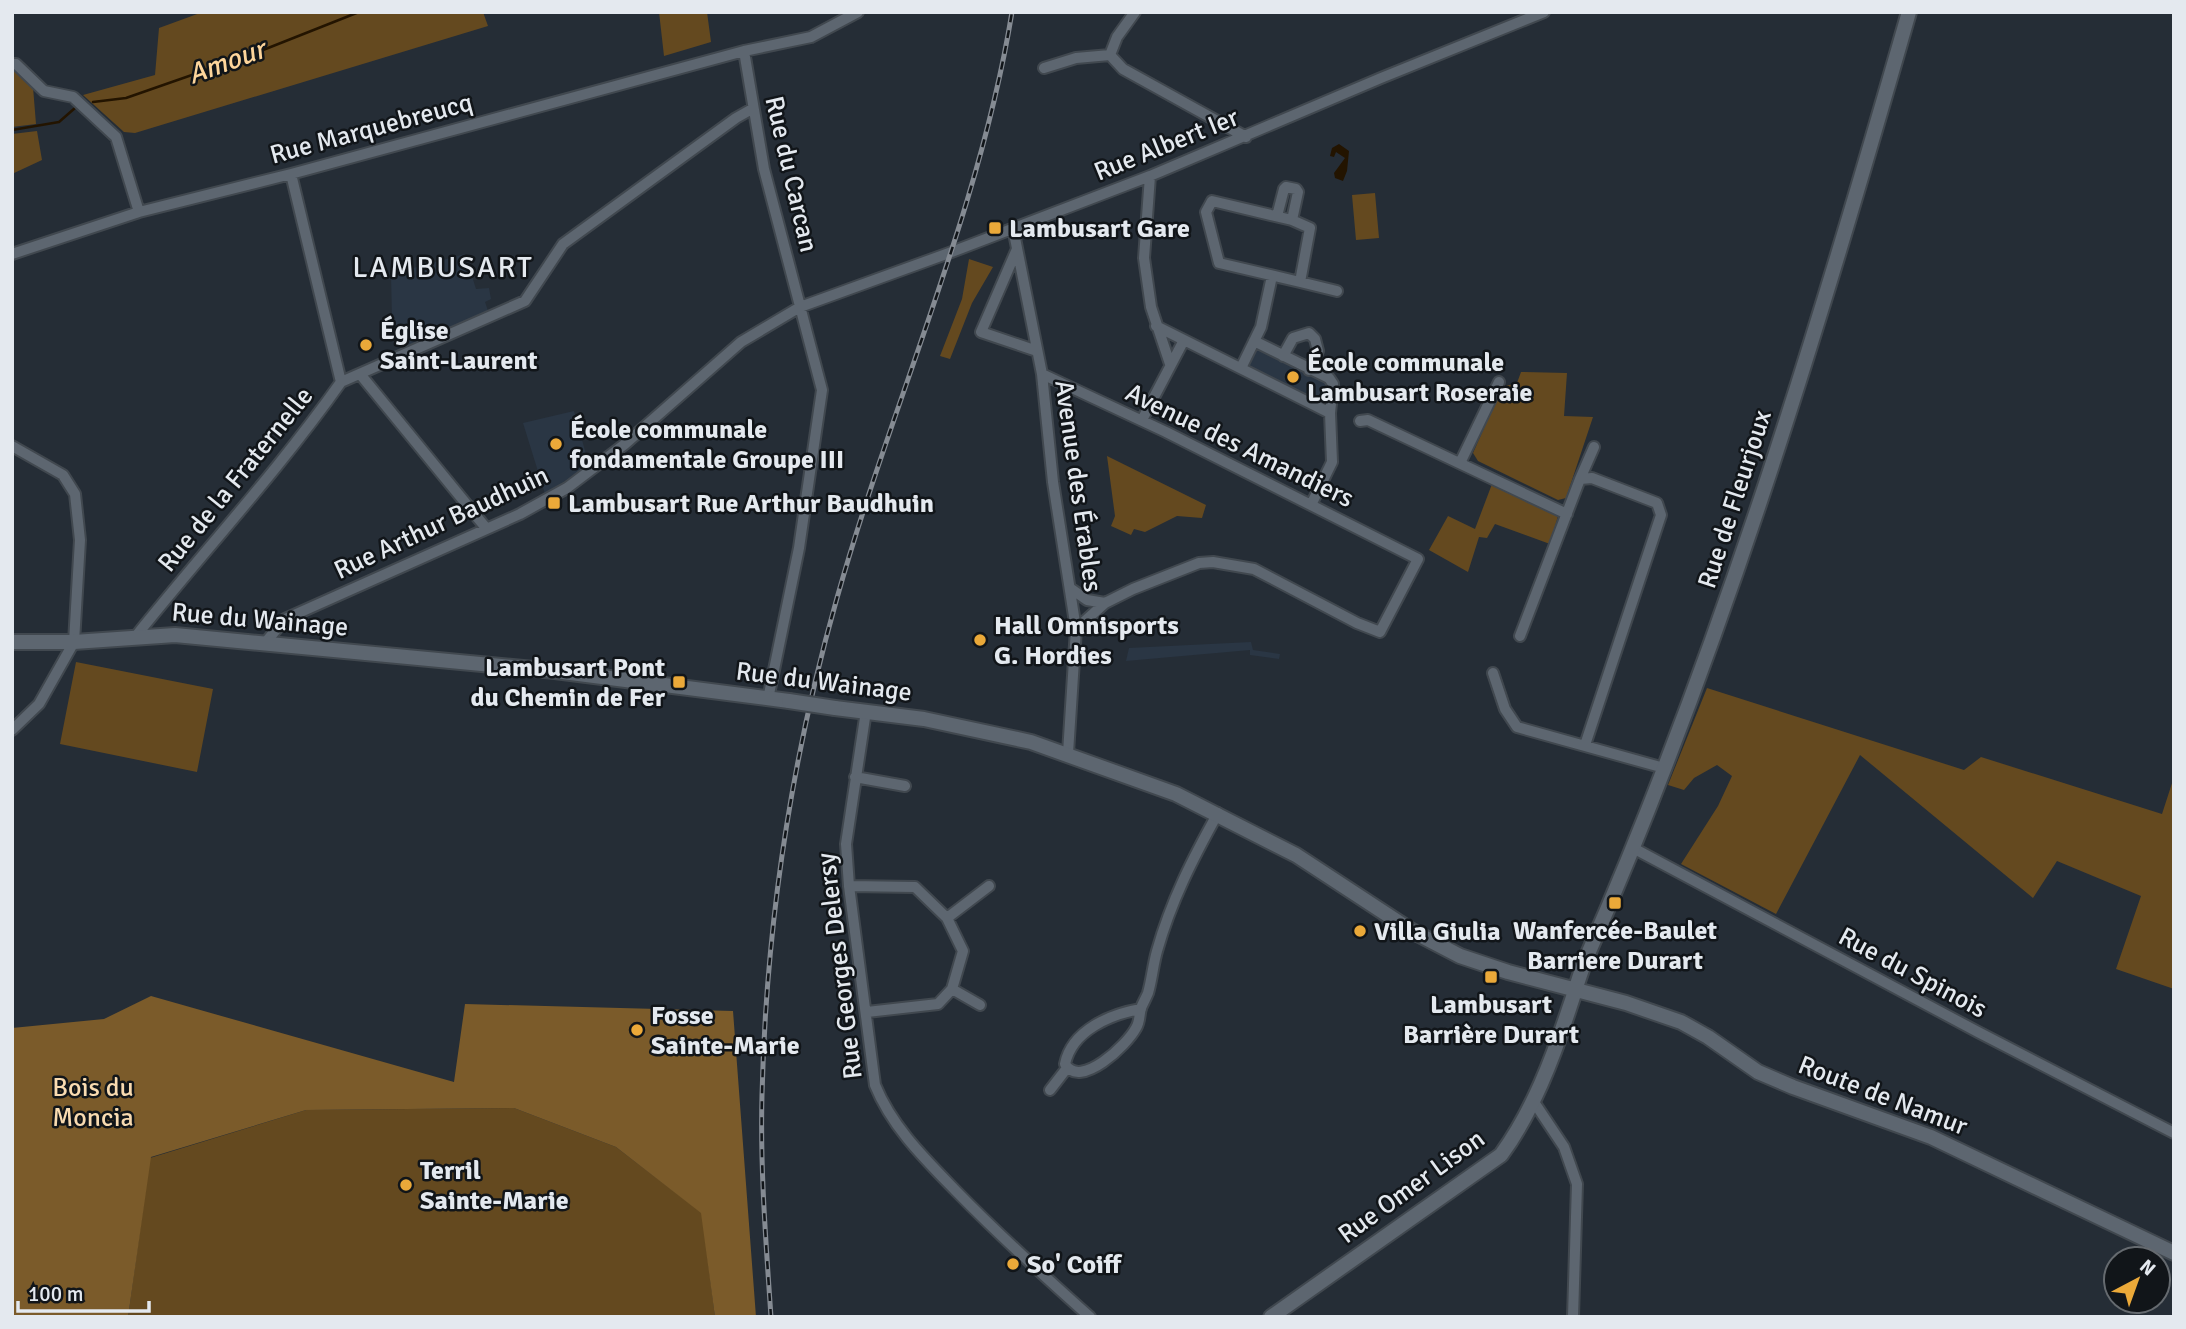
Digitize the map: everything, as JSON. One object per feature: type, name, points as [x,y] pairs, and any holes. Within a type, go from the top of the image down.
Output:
[{"type":"main road","name":"Rue de Fleurjoux","points":[[1574,989],[1692,700],[1718,626],[1782,433],[1861,179],[1909,12]]},
{"type":"main road","name":"Rue du Wainage","points":[[12,642],[74,642],[175,635],[555,671],[866,711],[937,722],[1031,742],[1177,794],[1218,813],[1296,855],[1412,931],[1460,956],[1574,989]]},
{"type":"main road","name":"Rue Omer Lison","points":[[1271,1317],[1501,1155],[1534,1102],[1571,1004],[1574,989]]},
{"type":"main road","name":"Route de Namur","points":[[1574,989],[1681,1022],[1708,1037],[1758,1072],[1805,1092],[1931,1137],[2174,1253]]},
{"type":"street","name":"Rue Marquebreucq","points":[[12,254],[139,212],[291,174],[744,51],[811,37],[858,12]]},
{"type":"street","points":[[1110,55],[1118,37],[1135,12]]},
{"type":"street","name":"Rue Albert Ier","points":[[800,307],[1150,176],[1544,12]]},
{"type":"street","name":"Rue du Carcan","points":[[744,51],[764,169],[822,390],[799,548],[768,699]]},
{"type":"street","points":[[1044,68],[1076,58],[1110,55]]},
{"type":"street","points":[[1110,55],[1123,69],[1246,136]]},
{"type":"street","points":[[12,64],[16,64],[44,91],[73,97],[116,138],[139,212]]},
{"type":"street","points":[[291,174],[341,382],[525,301],[563,244],[752,109]]},
{"type":"street","points":[[1150,176],[1144,258],[1151,307],[1170,364]]},
{"type":"street","points":[[1277,216],[1284,189],[1296,189],[1298,192],[1292,220]]},
{"type":"street","points":[[1300,282],[1311,232],[1306,224],[1212,201],[1206,212],[1219,263],[1337,291]]},
{"type":"street","name":"Avenue des Érables","points":[[1013,228],[1042,374],[1053,482],[1076,629],[1068,753]]},
{"type":"street","points":[[1017,249],[981,332],[1037,351]]},
{"type":"street","points":[[1241,368],[1261,327],[1272,276]]},
{"type":"street","name":"Rue Arthur Baudhuin","points":[[265,643],[285,619],[551,498],[580,480],[741,342],[800,307]]},
{"type":"street","points":[[1156,326],[1331,413]]},
{"type":"street","points":[[1283,356],[1293,338],[1309,333],[1315,339],[1318,351],[1309,370]]},
{"type":"street","points":[[1142,420],[1184,340]]},
{"type":"street","points":[[1254,341],[1329,378],[1333,384],[1332,462],[1311,505]]},
{"type":"street","points":[[360,374],[486,528]]},
{"type":"street","name":"Avenue des Amandiers","points":[[1042,374],[1142,420],[1418,559],[1380,632],[1357,624],[1254,569],[1213,562],[1199,563],[1105,603]]},
{"type":"street","name":"Rue de la Fraternelle","points":[[136,636],[189,570],[234,520],[316,418],[341,382]]},
{"type":"street","points":[[1460,463],[1499,382]]},
{"type":"street","points":[[1360,421],[1368,420],[1567,514]]},
{"type":"street","points":[[12,446],[63,475],[75,494],[80,540],[74,642],[39,704],[12,730]]},
{"type":"street","points":[[1520,636],[1594,447]]},
{"type":"street","points":[[1580,479],[1592,478],[1657,503],[1661,514],[1584,745]]},
{"type":"street","points":[[1070,588],[1087,600],[1105,603]]},
{"type":"street","points":[[1076,629],[1105,603]]},
{"type":"street","points":[[1493,673],[1505,709],[1517,727],[1664,768]]},
{"type":"street","name":"Rue Georges Delersy","points":[[866,711],[846,844],[875,1085],[884,1107],[919,1154],[1035,1268],[1090,1317]]},
{"type":"street","points":[[855,777],[905,786]]},
{"type":"street","points":[[1141,1009],[1121,1012],[1091,1027],[1067,1056],[1067,1068],[1072,1072],[1084,1070],[1113,1055],[1134,1032],[1139,1023],[1172,903],[1218,813]]},
{"type":"street","name":"Rue du Spinois","points":[[1633,848],[1966,1026],[2174,1133]]},
{"type":"street","points":[[849,886],[915,887],[947,918],[963,951],[952,989],[938,1004],[867,1012]]},
{"type":"street","points":[[947,918],[989,886]]},
{"type":"street","points":[[952,989],[980,1005]]},
{"type":"street","points":[[1050,1090],[1067,1068]]},
{"type":"street","points":[[1534,1102],[1564,1147],[1577,1184],[1573,1317]]},
{"type":"shaded area","points":[[483,12],[488,26],[135,133],[124,132],[83,95],[155,75],[159,28],[200,13]]},
{"type":"shaded area","points":[[659,12],[707,12],[711,42],[664,56]]},
{"type":"shaded area","points":[[12,69],[33,87],[36,124],[12,127]]},
{"type":"shaded area","points":[[37,131],[42,160],[12,174],[12,134]]},
{"type":"shaded area","points":[[1339,144],[1349,151],[1343,181],[1335,178],[1334,173],[1345,158],[1336,152],[1334,157],[1330,156],[1332,148]]},
{"type":"shaded area","points":[[1375,193],[1379,238],[1356,240],[1352,195]]},
{"type":"shaded area","points":[[465,254],[476,289],[489,288],[491,299],[485,302],[488,311],[406,351],[392,320],[391,274]]},
{"type":"shaded area","points":[[969,259],[993,267],[972,303],[950,359],[940,356],[962,299]]},
{"type":"shaded area","name":"École communale Lambusart Roseraie","points":[[1255,346],[1328,383],[1327,407],[1246,367]]},
{"type":"shaded area","points":[[1521,372],[1567,373],[1564,416],[1593,417],[1566,498],[1558,500],[1478,461],[1473,453],[1502,387],[1517,383]]},
{"type":"shaded area","name":"École communale fondamentale Groupe III","points":[[574,411],[589,465],[545,494],[523,423]]},
{"type":"shaded area","points":[[1107,456],[1206,505],[1202,518],[1177,516],[1145,532],[1134,529],[1131,535],[1111,526],[1115,516]]},
{"type":"shaded area","points":[[1492,484],[1558,516],[1550,544],[1495,524],[1487,538],[1479,537],[1468,572],[1429,550],[1448,516],[1475,529]]},
{"type":"shaded area","points":[[1251,642],[1253,650],[1280,654],[1279,659],[1250,655],[1250,650],[1126,661],[1129,648]]},
{"type":"shaded area","points":[[76,662],[213,689],[197,772],[60,744]]},
{"type":"shaded area","points":[[1707,688],[1964,770],[1981,757],[2162,814],[2174,777],[2174,989],[2116,969],[2141,896],[2057,861],[2033,898],[1860,755],[1776,914],[1681,864],[1718,806],[1732,776],[1717,765],[1694,778],[1684,790],[1668,785]]},
{"type":"shaded area","name":"Terril Sainte-Marie","points":[[514,1108],[616,1147],[702,1213],[715,1317],[128,1317],[150,1158],[306,1110]]},
{"type":"green space","name":"Bois du Moncia","points":[[151,996],[454,1082],[465,1004],[733,1011],[756,1317],[715,1317],[701,1213],[616,1147],[514,1108],[306,1110],[151,1157],[128,1317],[12,1317],[12,1028],[104,1019]]},
{"type":"waterway","name":"Amour","points":[[93,102],[126,98],[258,52],[359,12]]},
{"type":"waterway","name":"Amour","points":[[12,130],[59,122],[75,108]]},
{"type":"railway","points":[[771,1317],[762,1150],[764,1032],[775,907],[794,782],[806,720],[837,598],[883,452],[957,235],[997,87],[1012,12]]},
{"type":"place","name":"Lambusart Gare","points":[[995,228]]},
{"type":"place","name":"Église Saint-Laurent","points":[[366,345]]},
{"type":"place","name":"École communale Lambusart Roseraie","points":[[1293,377]]},
{"type":"place","name":"École communale fondamentale Groupe III","points":[[556,444]]},
{"type":"place","name":"Lambusart Rue Arthur Baudhuin","points":[[554,503]]},
{"type":"place","name":"Hall Omnisports G. Hordies","points":[[980,640]]},
{"type":"place","name":"Lambusart Pont du Chemin de Fer","points":[[679,682]]},
{"type":"place","name":"Wanfercée-Baulet Barriere Durart","points":[[1615,903]]},
{"type":"place","name":"Villa Giulia","points":[[1360,931]]},
{"type":"place","name":"Lambusart Barrière Durart","points":[[1491,977]]},
{"type":"place","name":"Fosse Sainte-Marie","points":[[637,1030]]},
{"type":"place","name":"Terril Sainte-Marie","points":[[406,1185]]},
{"type":"place","name":"So' Coiff","points":[[1013,1264]]},
{"type":"district","name":"LAMBUSART","points":[[443,267]]}]
